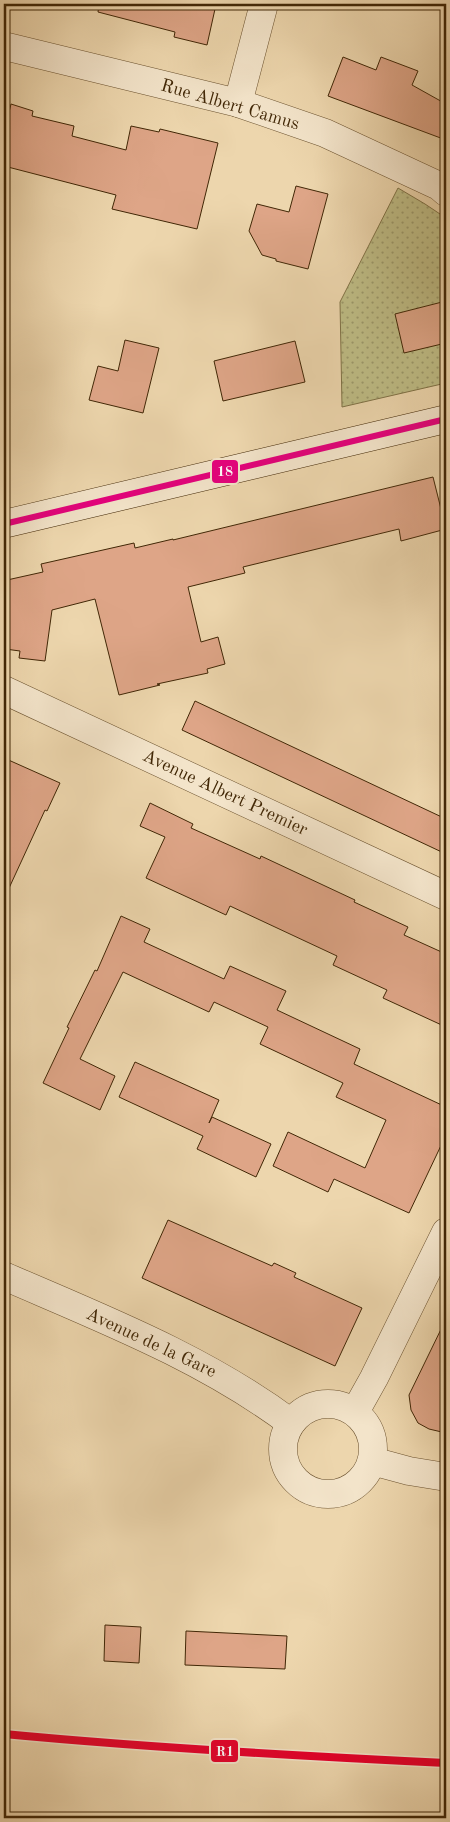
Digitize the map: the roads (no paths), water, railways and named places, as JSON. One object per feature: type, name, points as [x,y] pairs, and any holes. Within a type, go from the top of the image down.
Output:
[{"type":"street","points":[[238,103],[264,4]]},
{"type":"street","name":"Rue Albert Camus","points":[[4,46],[238,103],[325,133],[439,186],[446,192]]},
{"type":"street","points":[[4,524],[446,418]]},
{"type":"street","name":"Avenue Albert Premier","points":[[4,690],[446,896]]},
{"type":"street","points":[[355,1412],[374,1378],[446,1232]]},
{"type":"street","name":"Avenue de la Gare","points":[[4,1276],[166,1347],[235,1384],[258,1398],[291,1423]]},
{"type":"street","points":[[333,1403],[345,1406],[355,1412],[364,1419],[373,1439],[372,1461],[366,1474],[357,1484],[344,1492],[323,1494],[303,1487],[292,1477],[285,1464],[283,1450],[285,1436],[291,1423],[309,1407],[321,1404],[333,1403]]},
{"type":"street","points":[[372,1461],[409,1471],[446,1477]]}]
